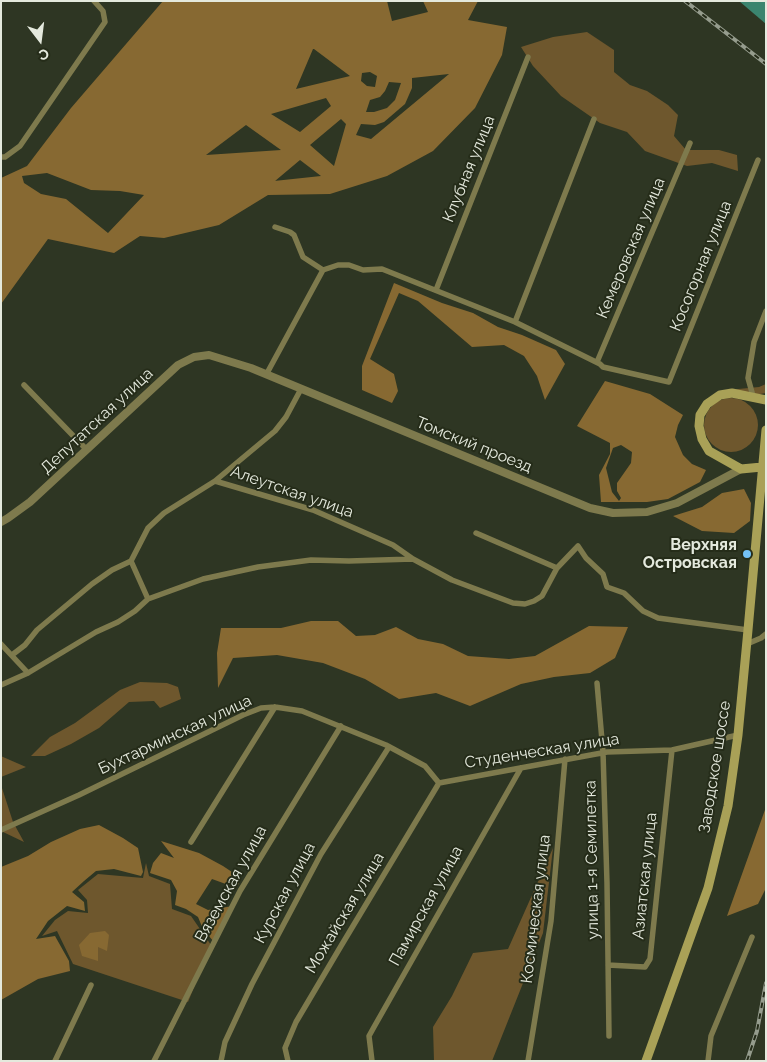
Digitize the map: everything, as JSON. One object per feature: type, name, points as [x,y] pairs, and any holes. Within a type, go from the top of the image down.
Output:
[{"type":"main road","points":[[762,468],[741,469],[709,451],[702,439],[699,426],[700,414],[707,404],[720,395],[732,393],[766,400]]},
{"type":"main road","name":"Заводское шоссе","points":[[646,1061],[708,888],[728,806],[738,735],[766,430]]},
{"type":"street","points":[[94,1],[103,10]]},
{"type":"street","points":[[1,157],[20,146],[105,22],[102,1]]},
{"type":"street","name":"Клубная улица","points":[[436,290],[528,57]]},
{"type":"street","points":[[515,322],[594,119]]},
{"type":"street","name":"Кемеровская улица","points":[[598,363],[690,144]]},
{"type":"street","name":"Косогорная улица","points":[[598,363],[603,367],[669,382],[758,160]]},
{"type":"street","points":[[275,227],[294,235],[303,257],[323,270]]},
{"type":"street","points":[[266,375],[323,270],[338,265],[349,265],[363,270],[382,268],[515,322],[598,363]]},
{"type":"street","points":[[753,396],[748,378],[754,342],[766,311]]},
{"type":"street","name":"Томский проезд","points":[[217,356],[596,509],[613,513],[647,512],[677,503],[741,469]]},
{"type":"street","name":"Депутатская улица","points":[[1,522],[30,502],[178,365],[194,357],[217,356]]},
{"type":"street","points":[[24,385],[86,449]]},
{"type":"street","name":"Алеутская улица","points":[[131,561],[148,528],[164,513],[214,481],[275,431],[286,417],[301,389]]},
{"type":"street","name":"Алеутская улица","points":[[214,481],[313,510],[393,545],[412,559],[452,580],[513,603],[525,604],[542,596],[557,568],[578,546],[586,558],[603,574],[608,587],[624,593],[643,611],[658,618],[748,630]]},
{"type":"street","points":[[476,533],[557,568]]},
{"type":"street","points":[[1,685],[28,673],[96,632],[118,622],[135,611],[148,599],[203,579],[258,567],[311,560],[412,559]]},
{"type":"street","points":[[12,655],[25,645],[37,630],[92,584],[112,570],[131,561],[148,599]]},
{"type":"street","points":[[747,644],[766,634]]},
{"type":"street","points":[[1,644],[28,673]]},
{"type":"street","name":"улица 1-я Семилетка","points":[[597,683],[603,752],[608,1036]]},
{"type":"street","points":[[191,842],[275,707]]},
{"type":"street","name":"Бухтарминская улица","points":[[1,830],[261,708],[275,707],[302,712],[341,726],[389,747],[425,766],[440,783]]},
{"type":"street","name":"Вяземская улица","points":[[154,1061],[240,891],[341,726]]},
{"type":"street","name":"Студенческая улица","points":[[440,783],[603,752],[672,750],[738,735]]},
{"type":"street","name":"Курская улица","points":[[221,1061],[225,1042],[252,984],[321,854],[389,747]]},
{"type":"street","name":"Азиатская улица","points":[[608,965],[645,966],[650,959],[672,750]]},
{"type":"street","name":"Космическая улица","points":[[528,1061],[551,922],[565,759]]},
{"type":"street","name":"Памирская улица","points":[[372,1061],[369,1036],[520,768]]},
{"type":"street","name":"Можайская улица","points":[[288,1061],[286,1048],[296,1022],[440,783]]},
{"type":"street","points":[[708,1061],[711,1036],[752,937]]},
{"type":"street","points":[[55,1061],[91,985]]},
{"type":"shaded area","points":[[163,1],[387,1],[392,21],[428,12],[423,1],[478,1],[468,20],[507,27],[502,55],[475,108],[433,151],[387,176],[330,194],[268,195],[219,225],[164,238],[140,236],[114,253],[48,239],[1,304],[1,178],[27,166],[71,108]],"holes":[[[313,49],[350,76],[296,89]],[[370,72],[377,76],[375,87],[367,86],[361,81],[362,73]],[[449,74],[371,139],[356,135],[361,124],[375,125],[384,122],[405,104],[412,88],[412,78]],[[389,82],[401,83],[395,100],[387,108],[366,112],[370,100],[380,97]],[[326,98],[331,106],[300,132],[271,114]],[[341,119],[346,124],[334,166],[310,145]],[[246,125],[281,150],[206,155]],[[300,160],[321,176],[275,181]],[[47,173],[91,190],[120,191],[144,195],[108,233],[66,199],[41,194],[24,183],[22,176]]]},
{"type":"shaded area","points":[[587,32],[614,50],[614,72],[630,85],[647,91],[668,105],[678,115],[674,136],[686,150],[719,150],[737,155],[738,171],[712,163],[687,166],[645,151],[627,132],[600,123],[561,96],[533,66],[521,47],[553,37]]},
{"type":"shaded area","points":[[394,283],[442,303],[473,313],[498,327],[556,350],[565,364],[545,400],[537,376],[524,356],[504,345],[472,347],[418,301],[399,293],[370,359],[394,374],[398,391],[392,403],[362,390],[362,366]]},
{"type":"shaded area","points":[[605,381],[650,394],[683,415],[675,437],[683,455],[692,464],[706,470],[700,482],[668,499],[647,502],[601,502],[599,475],[610,454],[610,443],[577,426]],"holes":[[[621,445],[632,452],[631,463],[617,483],[617,491],[621,498],[619,501],[612,492],[606,468],[613,448]]]},
{"type":"shaded area","points":[[766,384],[766,393],[749,396],[728,390],[759,387]]},
{"type":"shaded area","points":[[726,398],[736,398],[746,402],[754,410],[758,425],[754,440],[746,448],[736,452],[726,452],[716,448],[708,440],[704,430],[704,420],[708,410],[716,402]]},
{"type":"shaded area","points":[[744,489],[751,503],[750,521],[734,533],[702,531],[673,516],[702,507],[722,493]]},
{"type":"shaded area","points":[[311,621],[338,621],[356,636],[375,635],[396,627],[418,639],[443,644],[468,656],[509,659],[535,656],[589,626],[628,627],[615,658],[590,673],[554,677],[521,684],[470,706],[436,693],[399,699],[365,679],[323,663],[277,655],[233,658],[218,688],[217,653],[221,628],[281,628]]},
{"type":"shaded area","points":[[140,682],[167,683],[178,687],[181,699],[160,708],[154,701],[129,702],[99,728],[71,744],[45,756],[31,756],[50,737],[75,723],[120,690]]},
{"type":"shaded area","points":[[1,756],[3,757],[26,767],[1,777]]},
{"type":"shaded area","points":[[1,785],[13,822],[24,842],[1,831]]},
{"type":"shaded area","points":[[766,807],[766,888],[758,904],[727,916]]},
{"type":"shaded area","points":[[99,825],[138,848],[143,872],[141,876],[114,869],[96,871],[84,881],[72,892],[84,902],[85,911],[67,906],[48,921],[36,939],[55,936],[69,961],[70,971],[38,979],[1,1000],[1,867],[28,856],[51,842],[80,829]]},
{"type":"shaded area","points":[[161,841],[199,853],[238,876],[239,884],[234,887],[212,879],[196,904],[208,910],[233,906],[214,942],[203,929],[198,917],[186,909],[175,905],[177,891],[171,880],[150,873],[153,863],[161,853],[174,858]]},
{"type":"shaded area","points":[[553,848],[543,933],[492,1061],[434,1061],[433,1027],[452,996],[473,953],[508,949]]},
{"type":"shaded area","points":[[146,863],[149,876],[170,884],[172,909],[191,916],[211,945],[188,1002],[73,964],[57,931],[42,936],[55,920],[68,911],[88,913],[87,900],[78,890],[98,874],[143,878]]},
{"type":"shaded area","points":[[105,931],[109,935],[107,951],[98,947],[98,961],[82,956],[79,945],[90,933]]},
{"type":"water","points":[[739,1],[766,1],[766,24]]},
{"type":"railway","points":[[685,1],[766,64]]},
{"type":"railway","points":[[747,1061],[757,1031],[766,983]]},
{"type":"place","name":"Верхняя Островская","points":[[747,554]]}]
